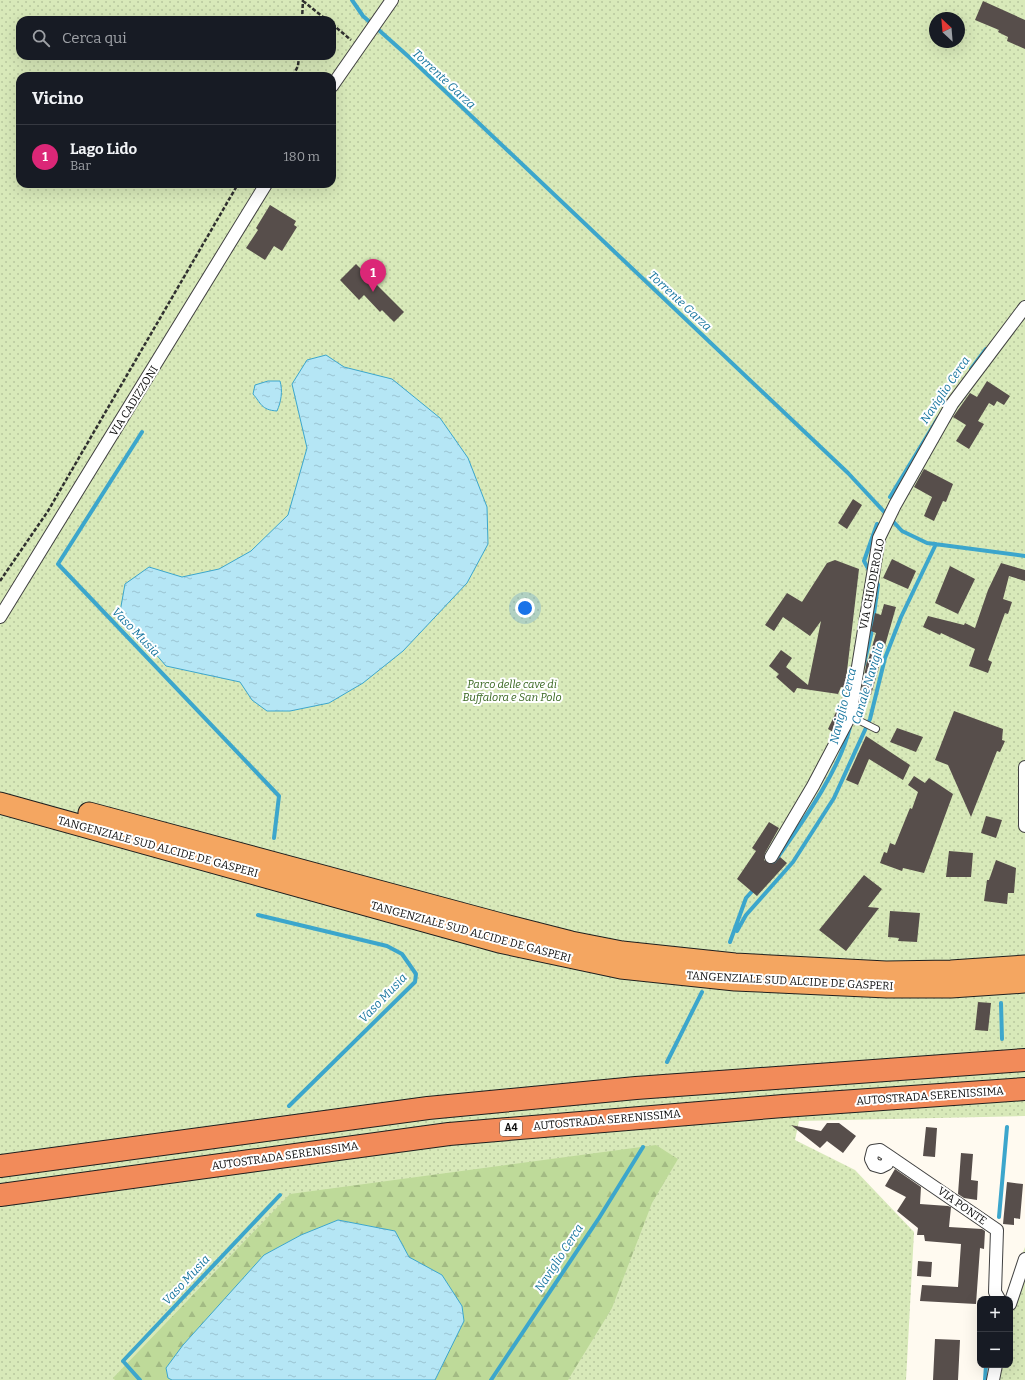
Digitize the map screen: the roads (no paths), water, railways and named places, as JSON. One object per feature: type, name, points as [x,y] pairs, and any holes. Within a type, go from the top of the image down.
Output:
[{"type":"highway","name":"TANGENZIALE SUD ALCIDE DE GASPERI","points":[[0,789],[501,924],[571,942],[622,952],[736,964],[886,972],[951,971],[1025,966]]},
{"type":"highway","name":"TANGENZIALE SUD ALCIDE DE GASPERI","points":[[0,803],[499,942],[621,968],[735,980],[887,987],[951,987],[1025,982]]},
{"type":"highway","points":[[0,1166],[428,1108],[636,1088],[1025,1060]]},
{"type":"highway","name":"AUTOSTRADA SERENISSIMA","points":[[0,1195],[449,1134],[784,1106],[1025,1089]]},
{"type":"street","points":[[336,80],[392,0]]},
{"type":"street","name":"VIA CADIZZONI","points":[[0,616],[264,188]]},
{"type":"street","name":"VIA CHIODEROLO","points":[[772,857],[813,786],[850,716],[855,677],[879,538],[894,505],[952,404],[1025,307]]},
{"type":"street","points":[[1025,767],[1025,826]]},
{"type":"street","name":"VIA PONTE","points":[[889,1156],[997,1230],[995,1292],[997,1296]]},
{"type":"street","points":[[1013,1296],[1025,1259]]},
{"type":"street","points":[[993,1380],[995,1368]]},
{"type":"lane","points":[[850,716],[876,729]]},
{"type":"water","points":[[326,355],[344,367],[392,379],[440,418],[468,458],[487,507],[488,544],[467,583],[403,651],[363,683],[329,703],[290,711],[267,711],[252,700],[240,682],[166,666],[120,612],[125,584],[149,567],[182,577],[219,569],[251,551],[288,515],[307,448],[292,384],[307,360]]},
{"type":"water","points":[[268,381],[280,381],[281,396],[277,411],[264,408],[253,394],[255,385]]},
{"type":"water","points":[[338,1220],[395,1231],[409,1257],[442,1275],[462,1306],[464,1321],[435,1380],[172,1380],[168,1378],[166,1368],[183,1345],[264,1255],[301,1235]]},
{"type":"waterway","name":"Torrente Garza","points":[[352,0],[363,16],[409,57],[848,473],[902,531],[927,543],[1025,556]]},
{"type":"waterway","name":"Naviglio Cerca","points":[[971,369],[986,349]]},
{"type":"waterway","name":"Naviglio Cerca","points":[[890,497],[938,418]]},
{"type":"waterway","name":"Vaso Musia","points":[[142,432],[58,564],[279,796],[274,838]]},
{"type":"waterway","name":"Naviglio Cerca","points":[[870,572],[864,561],[877,524]]},
{"type":"waterway","name":"Canale Naviglio","points":[[737,931],[746,915],[793,862],[834,798],[870,719],[885,658],[901,617],[936,544]]},
{"type":"waterway","name":"Naviglio Cerca","points":[[864,664],[871,635],[878,585],[876,581]]},
{"type":"waterway","name":"Naviglio Cerca","points":[[771,867],[805,818],[827,781],[845,745],[850,727]]},
{"type":"waterway","name":"Naviglio Cerca","points":[[730,942],[746,898],[755,888]]},
{"type":"waterway","name":"Vaso Musia","points":[[258,915],[387,946],[402,954],[416,974],[415,982],[289,1106]]},
{"type":"waterway","name":"Naviglio Cerca","points":[[667,1062],[702,992]]},
{"type":"waterway","points":[[1001,1003],[1002,1039]]},
{"type":"waterway","points":[[999,1217],[1007,1127]]},
{"type":"waterway","name":"Naviglio Cerca","points":[[491,1380],[599,1218],[643,1147]]},
{"type":"waterway","name":"Vaso Musia","points":[[140,1380],[123,1361],[280,1195]]},
{"type":"waterway","points":[[985,1380],[986,1368]]},
{"type":"place","name":"Lago Lido","points":[[373,292]]},
{"type":"park label","name":"Parco delle cave di Buffalora e San Polo","points":[[512,690]]}]
